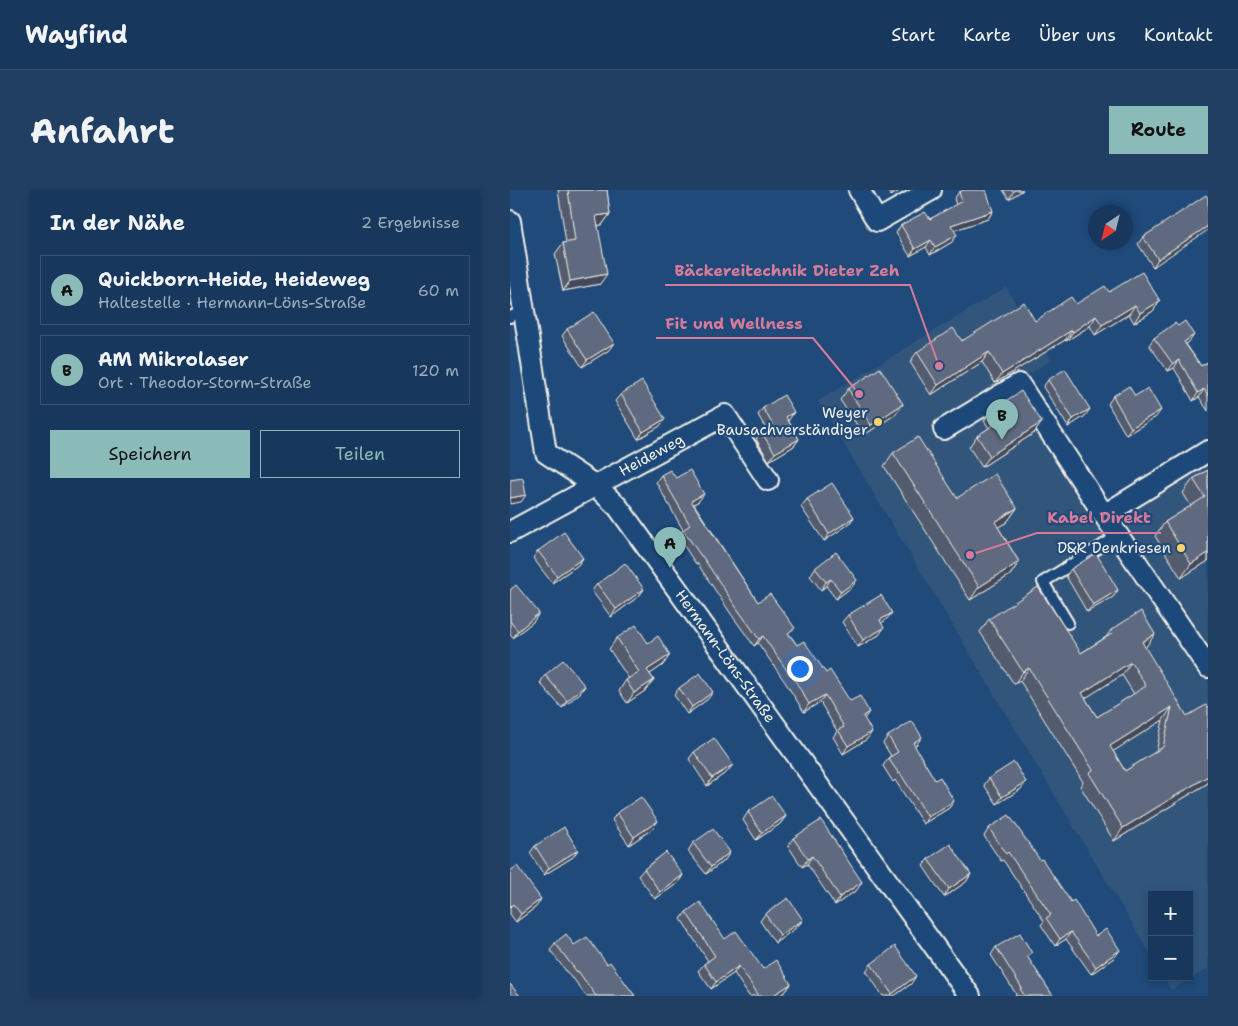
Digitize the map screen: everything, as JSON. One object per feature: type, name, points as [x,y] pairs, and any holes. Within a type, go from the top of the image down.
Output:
[{"type":"street","points":[[859,190],[877,221],[931,190]]},
{"type":"street","name":"Hermann-Löns-Straße","points":[[510,221],[517,314],[546,453],[596,486],[618,507],[970,996]]},
{"type":"street","points":[[944,429],[1019,384],[1118,536],[1208,667]]},
{"type":"street","name":"Heideweg","points":[[510,532],[725,415],[768,480]]},
{"type":"street","points":[[1104,515],[1208,451]]},
{"type":"lane","points":[[1068,623],[1043,582],[1118,536]]},
{"type":"shaded area","points":[[1006,287],[1051,360],[1022,379],[1111,520],[1208,461],[1208,969],[1193,978],[1193,891],[1148,891],[1148,950],[818,401]]},
{"type":"shaded area","points":[[1166,981],[1187,981],[1171,990]]},
{"type":"building","points":[[568,190],[607,190],[610,214],[596,216],[607,274],[570,281],[563,243],[575,241]]},
{"type":"building","points":[[964,190],[986,190],[993,211],[951,225],[957,235],[935,247],[931,240],[915,249],[901,225],[925,212],[930,219],[962,201],[959,192]]},
{"type":"building","points":[[1206,195],[1208,198],[1208,226],[1158,259],[1143,237]]},
{"type":"building","points":[[1142,272],[1160,301],[1140,313],[1135,305],[1102,325],[1096,316],[1073,332],[1072,330],[1002,374],[989,352],[938,385],[917,352],[953,328],[962,341],[1024,302],[1035,321],[1071,297],[1076,304],[1105,286],[1109,292]]},
{"type":"building","points":[[594,312],[614,343],[587,360],[567,329]]},
{"type":"building","points":[[1185,321],[1194,335],[1184,342],[1201,366],[1208,362],[1208,396],[1204,389],[1198,393],[1179,360],[1173,364],[1154,338],[1175,323],[1178,326]]},
{"type":"building","points":[[880,368],[903,404],[871,425],[848,389]]},
{"type":"building","points":[[1065,369],[1090,409],[1073,419],[1048,380]]},
{"type":"building","points":[[642,381],[665,419],[643,432],[621,394]]},
{"type":"building","points":[[1129,386],[1135,396],[1148,388],[1161,410],[1131,428],[1113,396]]},
{"type":"building","points":[[1021,391],[1042,422],[990,456],[977,436],[999,421],[992,410]]},
{"type":"building","points":[[784,395],[794,412],[786,417],[799,439],[775,453],[761,432],[773,425],[763,408]]},
{"type":"building","points":[[918,437],[957,498],[995,474],[1017,508],[995,522],[1019,562],[979,587],[893,453]]},
{"type":"building","points":[[670,470],[676,478],[690,470],[704,494],[691,501],[758,602],[770,594],[795,628],[788,633],[797,645],[804,641],[826,673],[830,670],[850,701],[860,696],[869,712],[863,716],[872,732],[848,746],[838,730],[844,727],[825,695],[809,704],[791,674],[763,636],[759,639],[683,530],[690,525],[661,475]]},
{"type":"building","points":[[1208,470],[1208,553],[1191,564],[1165,522],[1205,497],[1193,479]]},
{"type":"building","points":[[523,478],[526,495],[510,498],[510,480]]},
{"type":"building","points":[[832,483],[854,517],[829,534],[807,499]]},
{"type":"building","points":[[564,532],[583,558],[557,576],[538,551]]},
{"type":"building","points":[[836,552],[857,580],[841,592],[831,579],[826,582],[815,568]]},
{"type":"building","points":[[1096,553],[1118,590],[1093,605],[1071,569]]},
{"type":"building","points":[[625,563],[644,589],[616,609],[597,584]]},
{"type":"building","points":[[516,585],[539,613],[518,631],[510,621],[510,590]]},
{"type":"building","points":[[1038,587],[1081,653],[1113,633],[1111,630],[1141,611],[1155,634],[1142,642],[1187,716],[1206,705],[1208,707],[1208,776],[1123,828],[1089,773],[1093,770],[1029,668],[1023,672],[989,619]],"holes":[[[1131,662],[1146,686],[1097,717],[1082,693]],[[1172,707],[1163,747],[1125,771],[1110,746]]]},
{"type":"building","points":[[881,595],[892,613],[880,620],[884,628],[863,640],[848,615]]},
{"type":"building","points":[[636,625],[648,643],[658,636],[670,655],[647,670],[654,680],[634,693],[626,680],[639,672],[617,638]]},
{"type":"building","points":[[563,660],[585,686],[567,701],[545,675]]},
{"type":"building","points":[[700,673],[713,692],[692,707],[679,688]]},
{"type":"building","points":[[912,721],[922,737],[913,743],[935,780],[940,777],[954,801],[928,817],[900,773],[888,758],[898,752],[888,736]]},
{"type":"building","points":[[714,738],[733,765],[712,778],[694,752]]},
{"type":"building","points":[[1014,762],[1026,782],[1002,797],[989,778]]},
{"type":"building","points":[[772,796],[786,816],[762,833],[748,812]]},
{"type":"building","points":[[641,797],[658,821],[634,837],[617,813]]},
{"type":"building","points":[[1009,815],[1071,902],[1074,900],[1096,936],[1106,929],[1120,950],[1096,967],[1071,932],[1060,939],[1046,918],[1051,915],[1008,852],[1006,854],[989,828]]},
{"type":"building","points":[[821,820],[862,882],[840,897],[812,856],[808,859],[793,838]]},
{"type":"building","points":[[564,827],[578,850],[549,868],[535,846]]},
{"type":"building","points":[[713,829],[730,852],[711,867],[693,843]]},
{"type":"building","points":[[950,844],[971,874],[949,889],[928,859]]},
{"type":"building","points":[[666,852],[683,875],[660,892],[644,869]]},
{"type":"building","points":[[517,866],[541,899],[521,914],[513,904],[510,907],[510,871]]},
{"type":"building","points":[[788,898],[803,920],[780,935],[765,914]]},
{"type":"building","points":[[700,902],[725,939],[736,931],[763,969],[776,960],[791,984],[772,996],[759,996],[739,966],[716,982],[704,964],[715,956],[686,912]]},
{"type":"building","points":[[1020,933],[1032,953],[1027,956],[1053,996],[1025,996],[996,947]]},
{"type":"building","points":[[566,934],[574,945],[587,937],[607,964],[610,962],[635,996],[596,996],[555,943]]},
{"type":"building","points":[[895,946],[916,976],[892,994],[871,964]]},
{"type":"building","points":[[510,984],[520,996],[510,996]]},
{"type":"place","name":"Bäckereitechnik Dieter Zeh","points":[[939,366]]},
{"type":"place","name":"Fit und Wellness","points":[[859,394]]},
{"type":"place","name":"Weyer Bausachverständiger","points":[[878,422]]},
{"type":"place","name":"AM Mikrolaser","points":[[1002,440]]},
{"type":"place","name":"D&R Denkriesen","points":[[1181,548]]},
{"type":"place","name":"Kabel Direkt","points":[[970,555]]},
{"type":"place","name":"Quickborn-Heide, Heideweg","points":[[670,568]]}]
